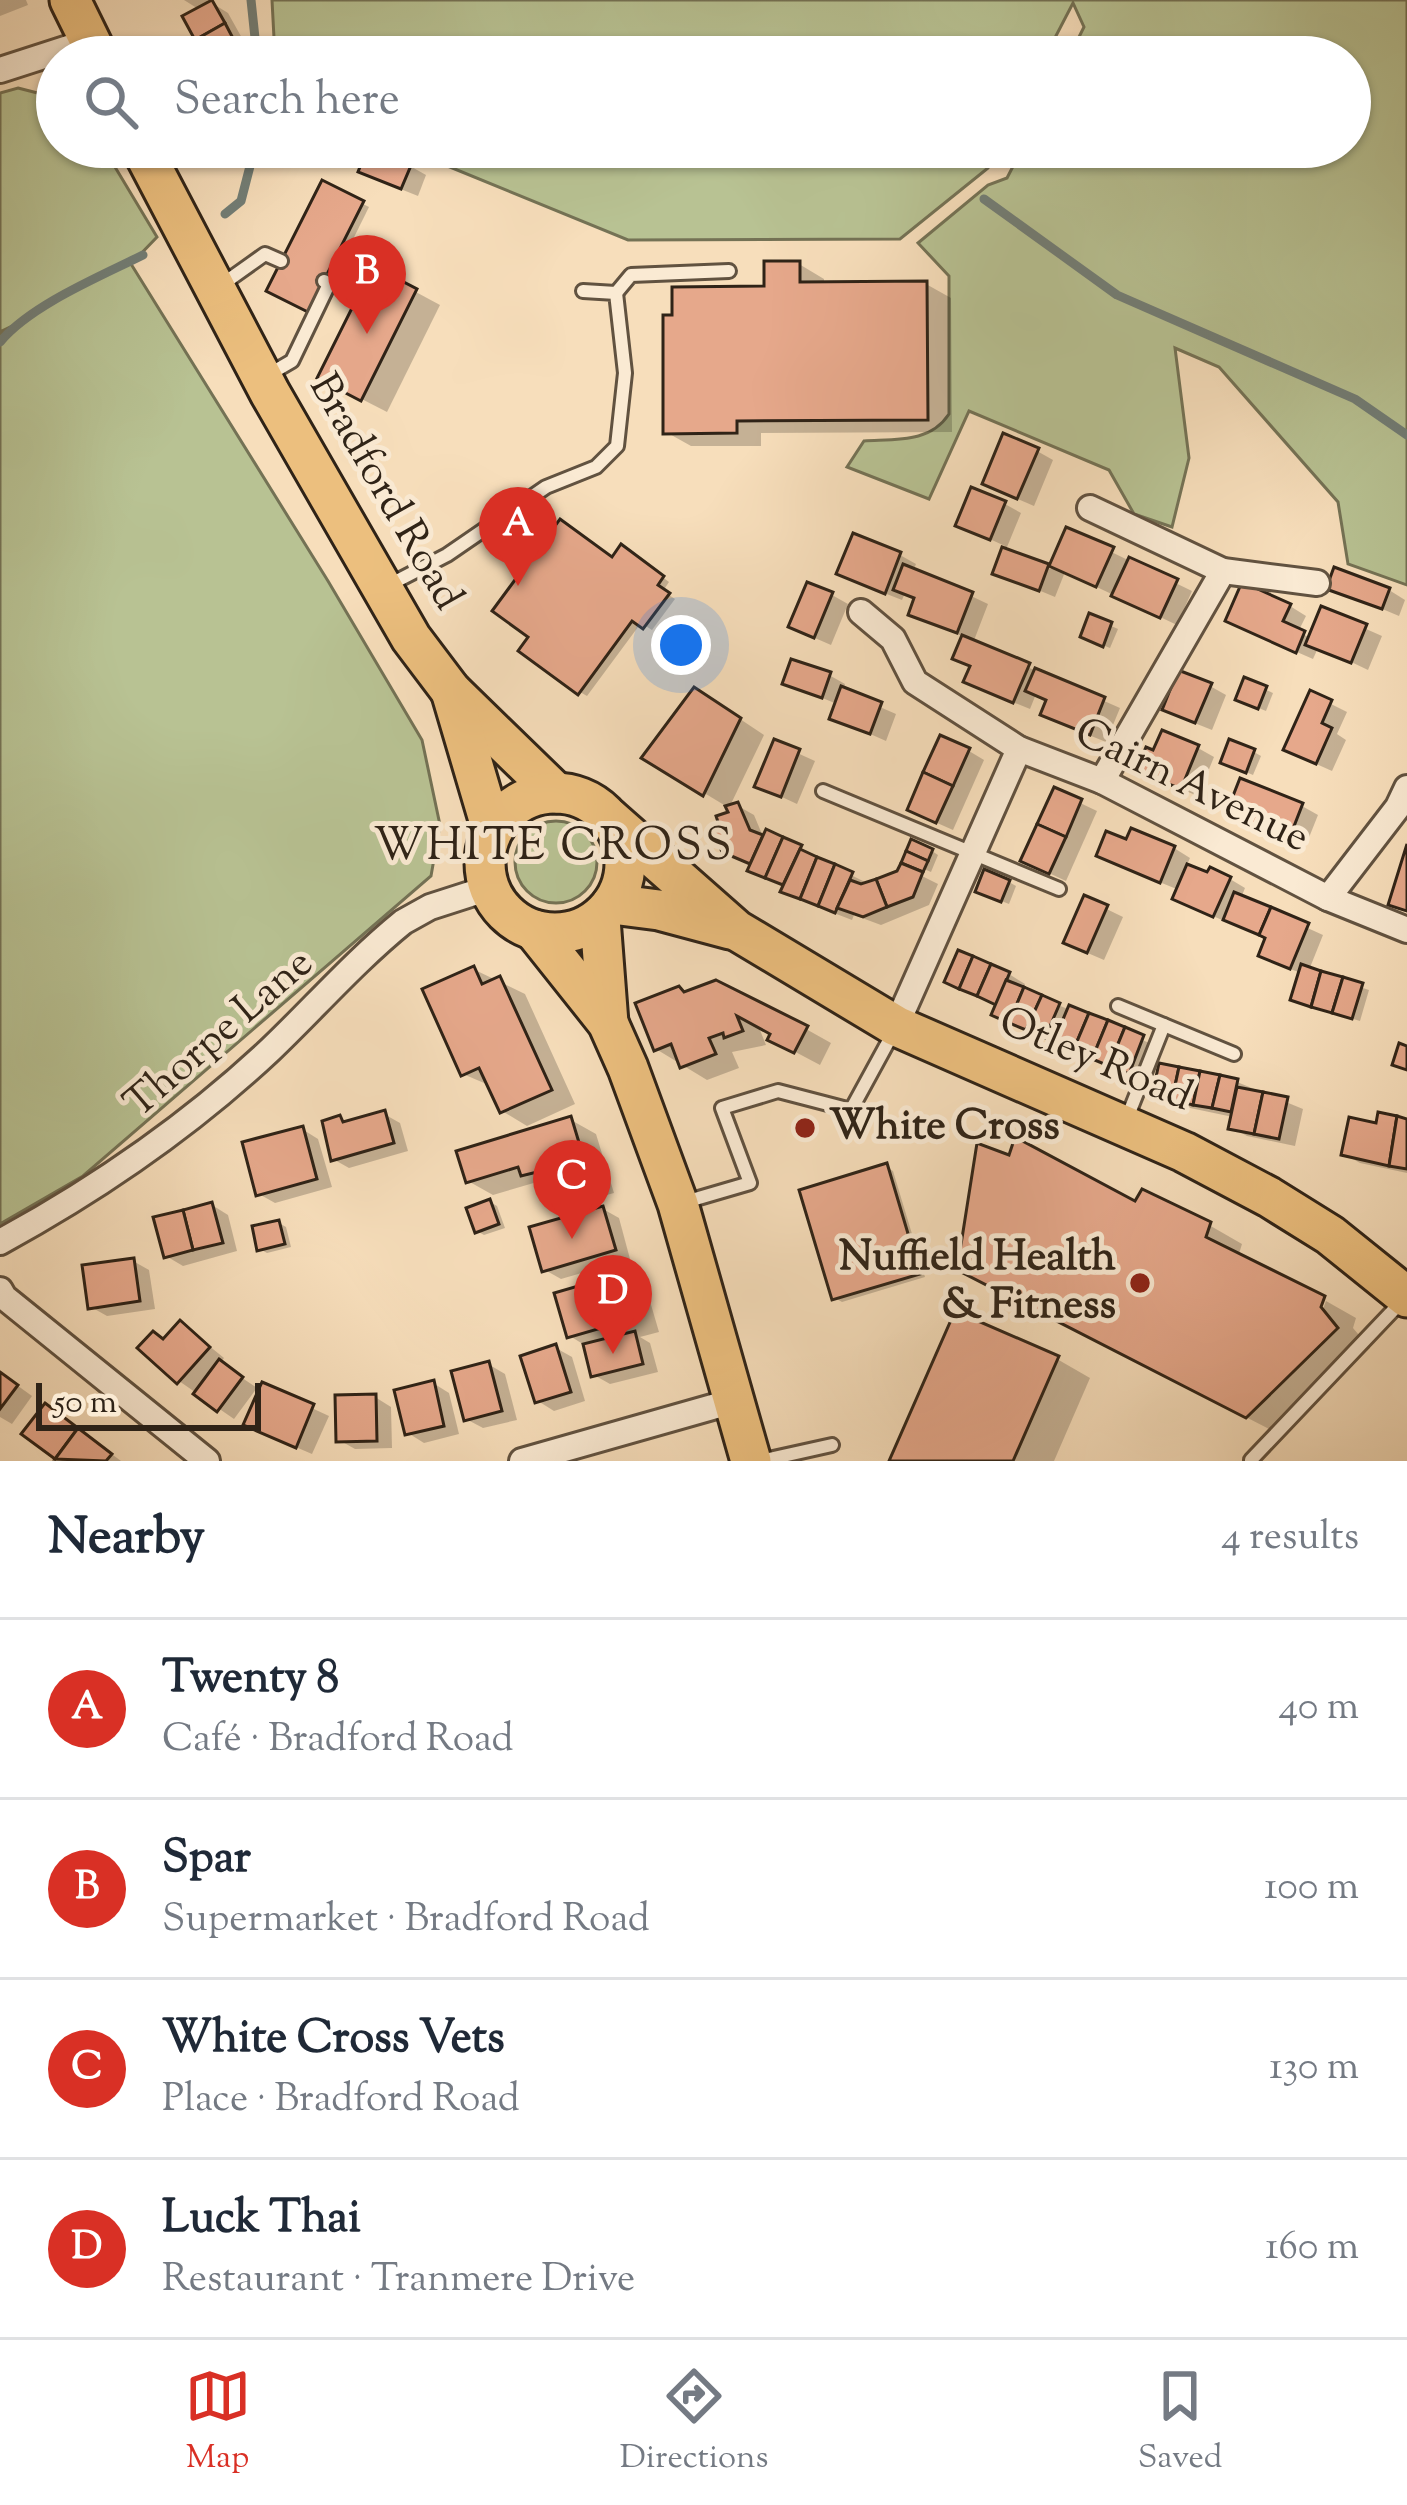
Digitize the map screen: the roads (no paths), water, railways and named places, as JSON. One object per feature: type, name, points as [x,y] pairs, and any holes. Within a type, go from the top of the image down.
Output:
[{"type":"main road","points":[[70,0],[88,36]]},
{"type":"main road","name":"Bradford Road","points":[[152,168],[380,590],[451,692],[556,793]]},
{"type":"main road","name":"Bradford Road","points":[[451,692],[492,830]]},
{"type":"main road","points":[[606,912],[555,934],[534,931],[515,921],[488,888],[485,852],[492,830],[519,802],[556,793],[594,804],[609,818],[625,860],[622,883],[606,912],[608,1023]]},
{"type":"main road","name":"Otley Road","points":[[609,818],[736,930],[896,1026],[1124,1125],[1269,1197],[1330,1235],[1407,1297]]},
{"type":"main road","name":"Otley Road","points":[[606,912],[659,910],[736,930]]},
{"type":"main road","points":[[534,931],[608,1023],[678,1204],[756,1461]]},
{"type":"street","points":[[0,70],[36,62]]},
{"type":"street","points":[[1090,508],[1223,572],[1317,583]]},
{"type":"street","points":[[1102,781],[1223,572]]},
{"type":"street","name":"Cairn Avenue","points":[[861,612],[893,639],[915,682],[1019,749],[1102,781],[1328,898],[1407,930]]},
{"type":"street","name":"Cairn Avenue","points":[[896,1026],[1019,749]]},
{"type":"street","name":"Cairn Avenue","points":[[1328,898],[1398,807],[1407,788]]},
{"type":"street","name":"Thorpe Lane","points":[[0,1242],[148,1151],[266,1054],[403,922],[430,907],[488,888]]},
{"type":"street","points":[[0,1290],[207,1461]]},
{"type":"street","points":[[522,1461],[737,1400]]},
{"type":"lane","points":[[214,290],[265,254],[281,261]]},
{"type":"lane","points":[[380,590],[446,555],[546,487],[596,467],[617,446],[625,373],[616,293],[631,274],[729,271]]},
{"type":"lane","points":[[262,379],[292,361],[329,284],[323,281]]},
{"type":"lane","points":[[583,291],[616,293]]},
{"type":"lane","points":[[823,791],[1059,889]]},
{"type":"lane","points":[[1118,1006],[1234,1054]]},
{"type":"lane","points":[[1124,1125],[1164,1025]]},
{"type":"lane","points":[[678,1204],[750,1183],[722,1108],[778,1091],[851,1110],[896,1026]]},
{"type":"lane","points":[[1251,1460],[1407,1297]]},
{"type":"lane","points":[[756,1461],[832,1445]]},
{"type":"waterway","points":[[251,0],[255,36]]},
{"type":"waterway","points":[[225,214],[241,201],[250,168]]},
{"type":"waterway","points":[[984,199],[1117,295],[1355,399],[1407,435]]},
{"type":"waterway","points":[[0,342],[47,304],[143,255]]},
{"type":"place","name":"Spar","points":[[367,334]]},
{"type":"place","name":"Twenty 8","points":[[518,586]]},
{"type":"place","name":"White Cross","points":[[805,1128]]},
{"type":"place","name":"White Cross Vets","points":[[572,1239]]},
{"type":"place","name":"Nuffield Health & Fitness","points":[[1140,1283]]},
{"type":"place","name":"Luck Thai","points":[[613,1354]]},
{"type":"district","name":"WHITE CROSS","points":[[554,848]]}]
